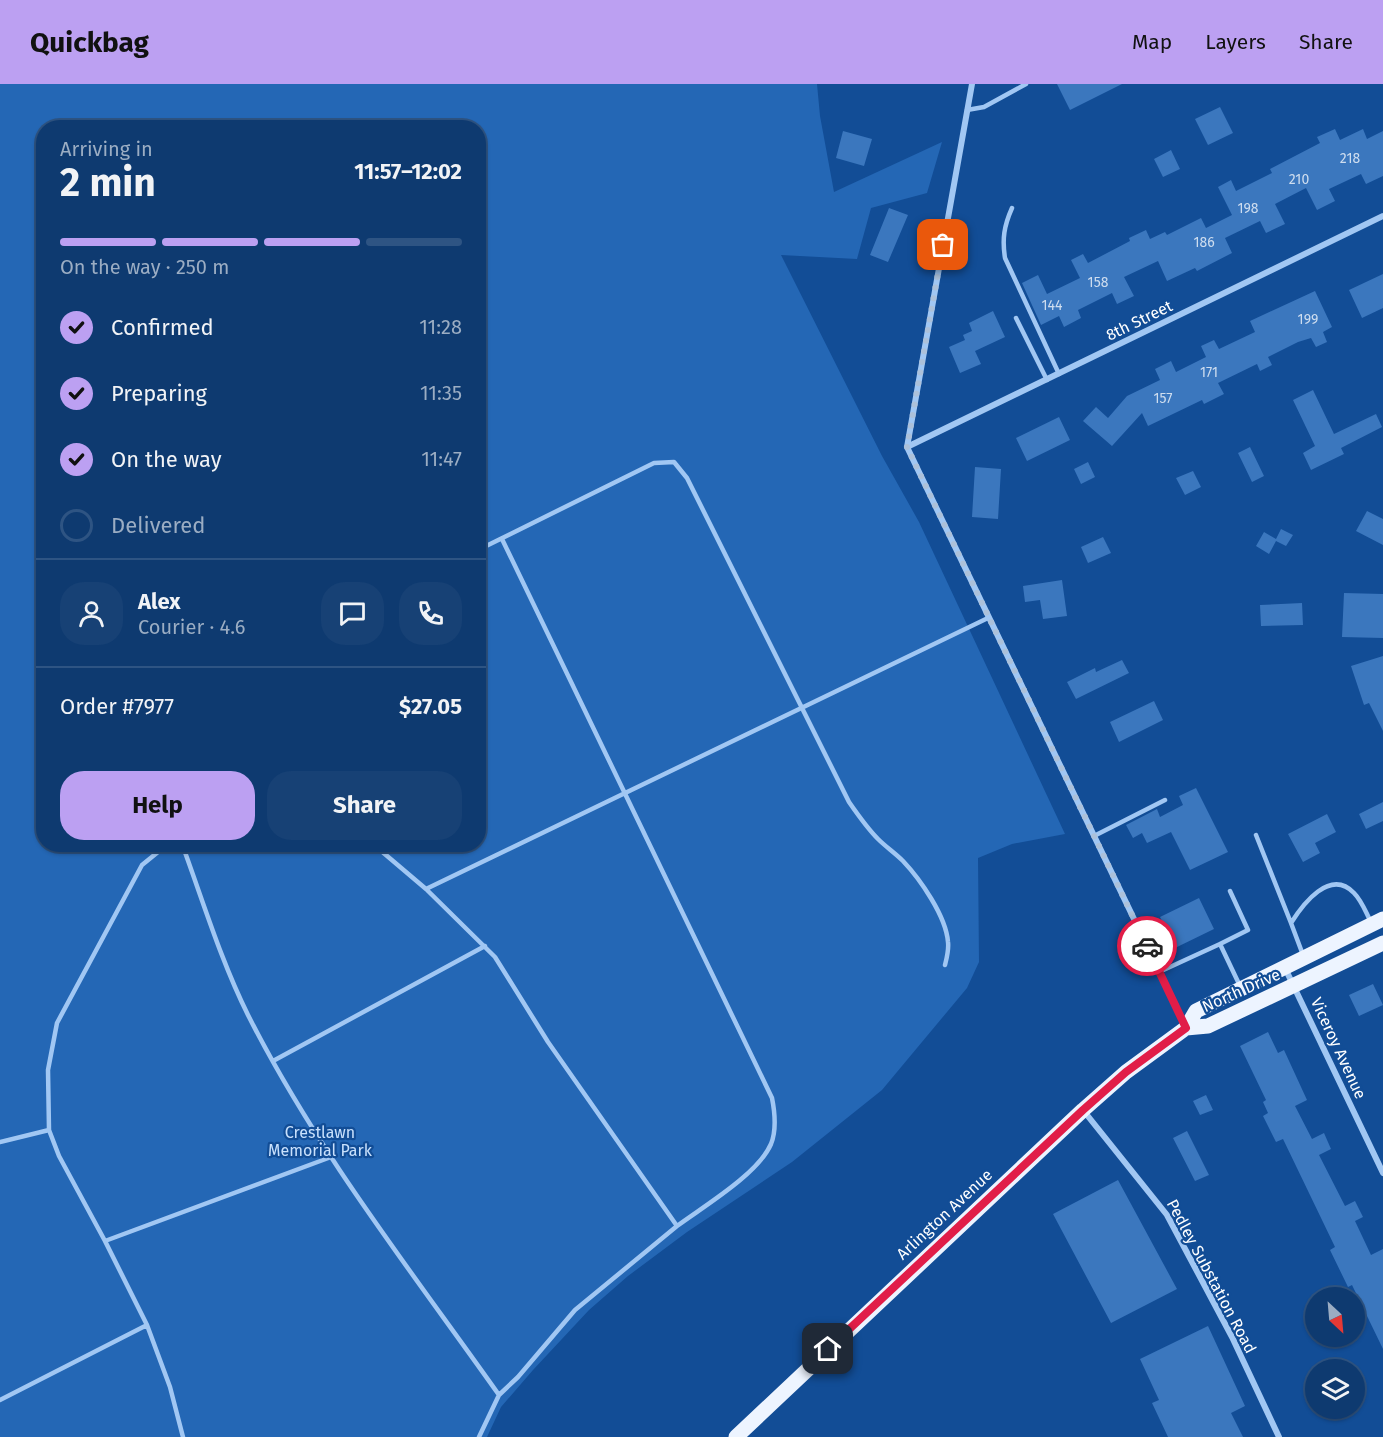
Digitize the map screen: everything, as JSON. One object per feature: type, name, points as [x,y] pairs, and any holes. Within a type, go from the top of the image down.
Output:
[{"type":"main road","name":"North Drive","points":[[1186,1028],[1196,1011],[1378,922]]},
{"type":"main road","name":"North Drive","points":[[1186,1028],[1208,1026],[1383,943]]},
{"type":"main road","name":"Arlington Avenue","points":[[736,1437],[1083,1110],[1126,1072],[1186,1028]]},
{"type":"street","points":[[972,84],[907,447],[1186,1028]]},
{"type":"street","name":"8th Street","points":[[907,447],[1383,216]]},
{"type":"street","name":"Viceroy Avenue","points":[[1285,967],[1383,1173]]},
{"type":"street","name":"Pedley Substation Road","points":[[1083,1110],[1167,1215],[1232,1337],[1279,1437]]},
{"type":"lane","points":[[967,110],[984,107],[1026,84]]},
{"type":"lane","points":[[1012,208],[1004,225],[1005,258],[1059,374]]},
{"type":"lane","points":[[1016,318],[1047,380]]},
{"type":"lane","points":[[486,546],[654,463],[674,462],[687,478],[849,802],[863,823],[902,861],[928,895],[946,931],[948,951],[945,965]]},
{"type":"lane","points":[[479,1437],[499,1395],[518,1377],[575,1310],[677,1226],[757,1166],[771,1143],[776,1118],[772,1098],[502,539]]},
{"type":"lane","points":[[426,889],[988,618]]},
{"type":"lane","points":[[1094,836],[1165,800]]},
{"type":"lane","points":[[1256,835],[1304,958]]},
{"type":"lane","points":[[158,852],[142,865],[57,1023],[48,1070],[49,1130],[59,1156],[147,1325],[170,1388],[183,1437]]},
{"type":"lane","points":[[185,852],[233,983],[273,1061],[331,1157],[499,1395]]},
{"type":"lane","points":[[382,852],[426,889],[495,957],[548,1042],[677,1226]]},
{"type":"lane","points":[[1291,923],[1304,903],[1314,894],[1324,888],[1337,885],[1348,888],[1354,893],[1378,922]]},
{"type":"lane","points":[[1159,972],[1248,930],[1230,891]]},
{"type":"lane","points":[[1220,944],[1241,989]]},
{"type":"lane","points":[[273,1061],[485,946]]},
{"type":"lane","points":[[0,1142],[49,1130]]},
{"type":"lane","points":[[105,1241],[331,1157]]},
{"type":"lane","points":[[0,1400],[147,1325]]},
{"type":"green space","name":"Crestlawn Memorial Park","points":[[0,84],[817,84],[820,116],[834,192],[942,142],[927,193],[871,208],[857,259],[781,255],[882,456],[919,522],[1065,834],[1012,844],[978,858],[979,962],[967,988],[882,1090],[792,1162],[687,1232],[628,1276],[589,1310],[501,1407],[487,1437],[0,1437]]},
{"type":"building","points":[[1057,84],[1122,84],[1070,110]]},
{"type":"building","points":[[1220,107],[1233,133],[1208,145],[1195,119]]},
{"type":"building","points":[[1335,129],[1340,140],[1363,129],[1367,139],[1383,131],[1383,176],[1366,184],[1361,174],[1329,189],[1335,201],[1317,210],[1306,188],[1275,204],[1285,224],[1266,233],[1260,221],[1225,238],[1232,253],[1197,271],[1195,268],[1167,281],[1158,261],[1124,277],[1134,296],[1117,304],[1112,293],[1078,310],[1081,318],[1064,327],[1059,316],[1041,325],[1022,283],[1038,275],[1047,294],[1080,278],[1071,260],[1083,254],[1088,263],[1146,230],[1150,239],[1165,232],[1167,235],[1201,218],[1206,228],[1232,215],[1218,187],[1231,180],[1236,191],[1272,173],[1270,169],[1320,143],[1317,137]]},
{"type":"building","points":[[843,131],[872,139],[864,166],[836,158]]},
{"type":"building","points":[[1171,150],[1180,169],[1163,177],[1154,159]]},
{"type":"building","points":[[889,208],[908,215],[888,262],[870,255]]},
{"type":"building","points":[[1383,274],[1383,308],[1362,318],[1349,290]]},
{"type":"building","points":[[1315,291],[1332,327],[1323,332],[1327,342],[1316,347],[1311,338],[1298,342],[1268,357],[1272,365],[1260,371],[1257,364],[1218,383],[1224,394],[1204,404],[1202,400],[1148,426],[1142,413],[1112,446],[1083,421],[1096,407],[1108,418],[1127,396],[1160,380],[1155,369],[1171,361],[1176,372],[1206,357],[1201,346],[1214,340],[1219,349],[1255,332],[1250,321]]},
{"type":"building","points":[[993,311],[1005,337],[975,351],[981,364],[960,373],[949,347],[965,340],[963,335],[972,331],[969,323]]},
{"type":"building","points":[[1313,390],[1334,434],[1376,414],[1382,427],[1341,448],[1344,454],[1311,470],[1303,453],[1315,446],[1293,400]]},
{"type":"building","points":[[1059,417],[1070,440],[1027,461],[1016,438]]},
{"type":"building","points":[[1250,447],[1264,476],[1252,482],[1238,453]]},
{"type":"building","points":[[1088,462],[1095,477],[1081,484],[1074,469]]},
{"type":"building","points":[[975,467],[1001,469],[998,519],[972,517]]},
{"type":"building","points":[[1193,471],[1201,487],[1185,495],[1176,478]]},
{"type":"building","points":[[1367,511],[1383,519],[1383,545],[1356,531]]},
{"type":"building","points":[[1281,529],[1293,535],[1286,546],[1276,541],[1269,554],[1256,546],[1264,532],[1276,539]]},
{"type":"building","points":[[1103,537],[1111,553],[1088,563],[1081,547]]},
{"type":"building","points":[[1062,580],[1067,616],[1043,619],[1040,600],[1025,602],[1023,586]]},
{"type":"building","points":[[1344,593],[1383,594],[1383,638],[1342,637]]},
{"type":"building","points":[[1302,603],[1303,625],[1261,626],[1260,605]]},
{"type":"building","points":[[1383,656],[1383,731],[1369,703],[1364,705],[1351,666]]},
{"type":"building","points":[[1122,660],[1129,673],[1076,699],[1067,682],[1095,668],[1096,672]]},
{"type":"building","points":[[1154,701],[1163,720],[1119,742],[1110,722]]},
{"type":"building","points":[[1196,788],[1228,852],[1190,870],[1171,832],[1147,843],[1142,833],[1133,838],[1126,825],[1157,809],[1160,817],[1183,805],[1179,796]]},
{"type":"building","points":[[1383,802],[1383,821],[1366,829],[1359,814]]},
{"type":"building","points":[[1327,814],[1336,832],[1315,843],[1320,853],[1303,862],[1288,834]]},
{"type":"building","points":[[1199,898],[1214,929],[1175,948],[1160,917]]},
{"type":"building","points":[[1373,984],[1383,1005],[1359,1016],[1349,995]]},
{"type":"building","points":[[1268,1032],[1278,1053],[1284,1050],[1307,1100],[1295,1106],[1312,1139],[1324,1133],[1331,1149],[1319,1155],[1345,1206],[1355,1201],[1363,1217],[1355,1221],[1371,1255],[1383,1249],[1383,1349],[1365,1312],[1365,1287],[1353,1287],[1352,1285],[1348,1287],[1330,1250],[1335,1247],[1283,1139],[1276,1142],[1263,1116],[1268,1113],[1263,1102],[1266,1100],[1240,1046]]},
{"type":"building","points":[[1206,1095],[1213,1110],[1200,1115],[1193,1101]]},
{"type":"building","points":[[1187,1131],[1209,1175],[1195,1181],[1173,1138]]},
{"type":"building","points":[[1118,1180],[1177,1289],[1111,1323],[1053,1214]]},
{"type":"building","points":[[1208,1326],[1245,1406],[1231,1413],[1243,1437],[1168,1437],[1152,1403],[1159,1400],[1140,1359]]},
{"type":"way so far","points":[[943,245],[907,447],[1147,946]]},
{"type":"route","points":[[828,1349],[1083,1110],[1126,1072],[1186,1028],[1147,946]]}]
